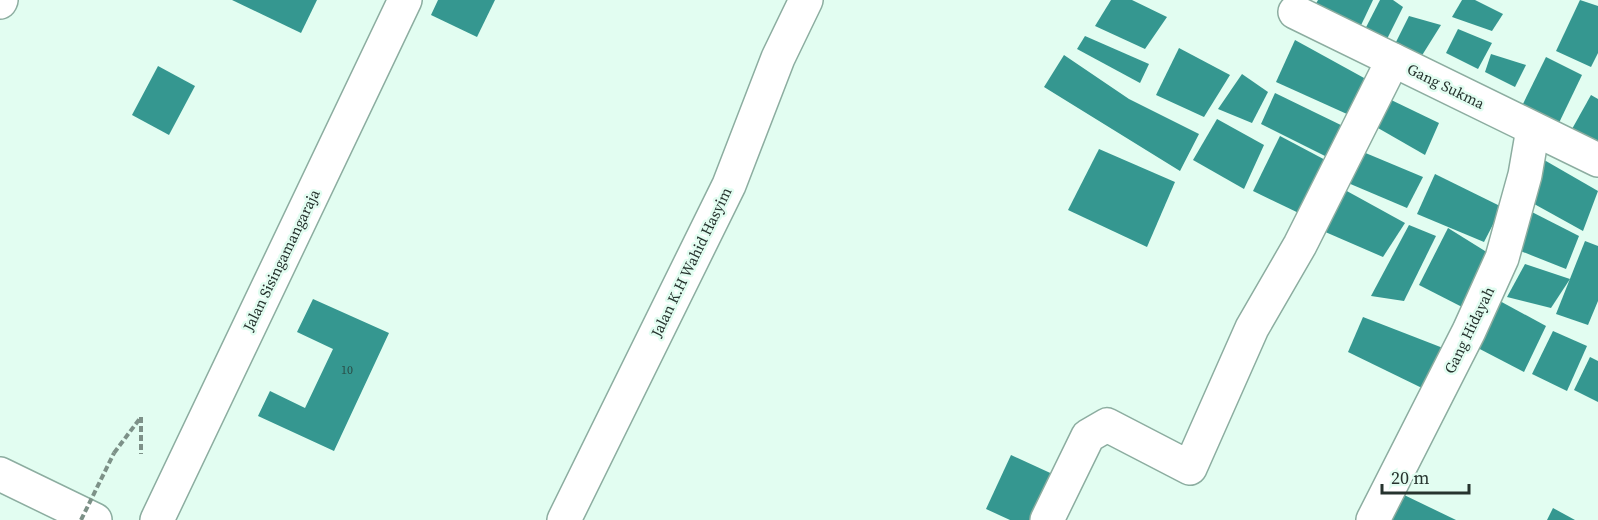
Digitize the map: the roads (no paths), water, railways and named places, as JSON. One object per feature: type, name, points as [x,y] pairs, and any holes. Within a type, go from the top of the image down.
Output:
[{"type":"street","name":"Jalan Sisingamangaraja","points":[[157,520],[405,0]]},
{"type":"street","name":"Jalan K.H Wahid Hasyim","points":[[564,520],[729,185],[778,58],[806,0]]},
{"type":"street","name":"Gang Sukma","points":[[1295,12],[1598,160]]},
{"type":"street","points":[[1047,520],[1088,436],[1107,425],[1190,468],[1252,328],[1299,245],[1393,60]]},
{"type":"street","name":"Gang Hidayah","points":[[1373,520],[1469,332],[1502,258],[1525,175],[1533,129]]},
{"type":"street","points":[[0,474],[95,520]]}]
